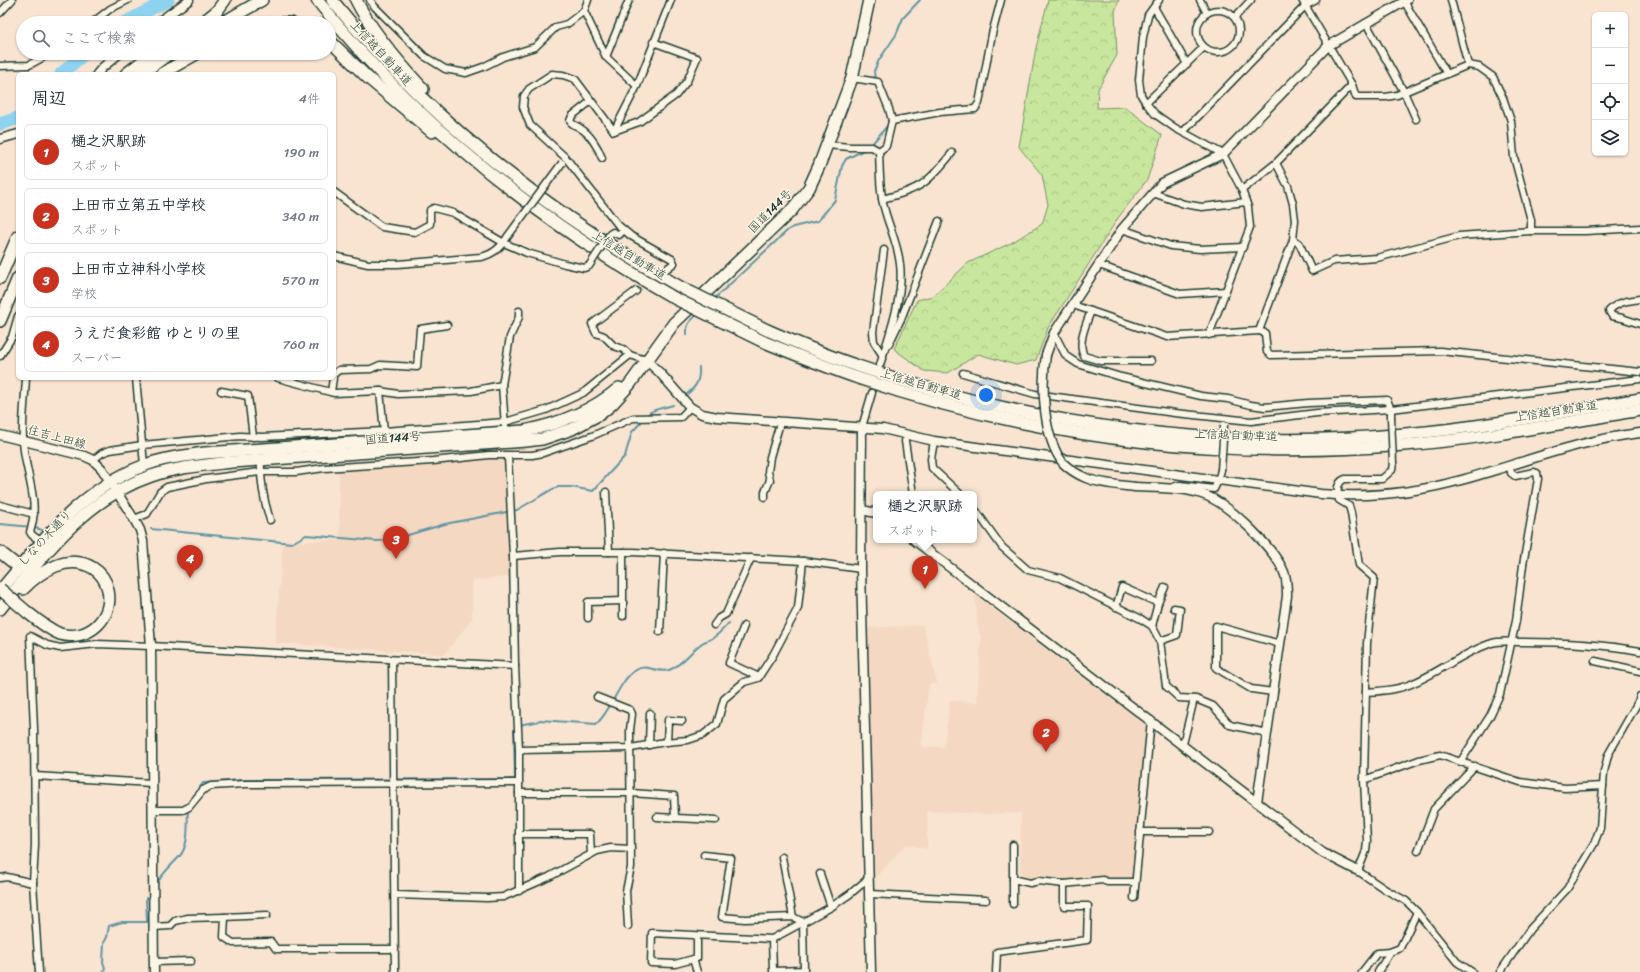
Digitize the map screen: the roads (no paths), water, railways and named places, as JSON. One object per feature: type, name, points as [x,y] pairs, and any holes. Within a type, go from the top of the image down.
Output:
[{"type":"highway","points":[[234,16],[262,0]]},
{"type":"highway","name":"上信越自動車道","points":[[317,0],[330,16]]},
{"type":"highway","name":"上信越自動車道","points":[[332,0],[384,60],[426,101],[478,148],[554,208],[635,262],[682,288],[766,330],[858,366],[957,396],[1040,416],[1119,428],[1178,435],[1222,438],[1314,439],[1404,434],[1493,424],[1640,399]]},
{"type":"highway","points":[[356,0],[367,20],[394,55],[426,92],[457,123],[554,208]]},
{"type":"highway","name":"国道144号","points":[[116,491],[133,482],[172,470],[210,464],[507,444],[542,438],[572,429],[600,414],[622,394],[663,336],[685,311],[786,216],[801,199],[811,182],[827,145],[852,78],[869,0]]},
{"type":"highway","points":[[210,16],[225,1]]},
{"type":"highway","name":"上信越自動車道","points":[[336,23],[402,95],[436,128],[510,191],[630,273],[676,299],[762,341],[857,378],[948,406],[1042,428],[1133,441],[1221,449],[1313,450],[1404,445],[1497,434],[1640,410]]},
{"type":"highway","points":[[336,46],[410,114],[474,165],[510,191]]},
{"type":"highway","points":[[129,72],[145,60]]},
{"type":"highway","points":[[144,72],[160,60]]},
{"type":"highway","points":[[165,72],[186,60]]},
{"type":"highway","points":[[0,278],[16,241]]},
{"type":"highway","points":[[0,321],[16,283]]},
{"type":"highway","name":"国道144号","points":[[109,482],[144,465],[163,460],[205,453],[507,434],[546,426],[568,420],[588,410],[620,388],[646,360]]},
{"type":"highway","name":"しなの木通り","points":[[0,590],[42,542],[76,507],[109,482]]},
{"type":"highway","name":"しなの木通り","points":[[0,609],[63,534],[98,503],[116,491]]},
{"type":"highway","points":[[0,552],[20,568]]},
{"type":"highway","points":[[0,590],[27,612],[42,624],[61,634],[70,636],[86,633],[100,624],[108,609],[109,595],[106,583],[102,576],[90,566],[75,562],[59,564],[38,576],[0,613]]},
{"type":"highway","points":[[0,605],[22,581]]},
{"type":"street","points":[[0,13],[12,0]]},
{"type":"street","points":[[101,16],[110,9],[128,0]]},
{"type":"street","points":[[167,16],[189,0]]},
{"type":"street","points":[[370,0],[424,56],[445,69],[466,73],[483,67],[503,57],[535,48],[556,27],[567,24],[584,12],[588,0]]},
{"type":"street","points":[[606,57],[629,0]]},
{"type":"street","points":[[614,131],[637,86],[653,42],[671,0]]},
{"type":"street","points":[[892,120],[940,112],[975,109],[979,103],[992,34],[1001,0]]},
{"type":"street","points":[[1159,0],[1148,15],[1141,57],[1139,80],[1141,94],[1155,114],[1175,128],[1223,154],[1242,190],[1246,202],[1250,227],[1209,335]]},
{"type":"street","points":[[1200,0],[1207,13]]},
{"type":"street","points":[[1235,17],[1251,0]]},
{"type":"street","points":[[1302,0],[1352,85],[1356,97],[1386,97],[1404,92],[1468,65],[1479,66],[1493,77],[1503,98],[1511,121],[1514,157],[1531,220],[1531,231]]},
{"type":"street","points":[[1183,132],[1305,6],[1316,0]]},
{"type":"street","points":[[1451,0],[1468,65]]},
{"type":"street","points":[[1257,802],[1280,644],[1287,586],[1285,575],[1275,556],[1240,518],[1220,503],[1207,496],[1168,488],[1135,487],[1106,483],[1087,478],[1074,472],[1064,464],[1054,447],[1049,433],[1044,385],[1046,355],[1054,333],[1122,230],[1162,183],[1223,154],[1328,46],[1406,1],[1447,74]]},
{"type":"street","points":[[1154,7],[1187,64]]},
{"type":"street","points":[[1218,10],[1235,17],[1238,25],[1238,33],[1237,40],[1232,46],[1225,51],[1218,52],[1204,47],[1199,40],[1198,26],[1200,20],[1207,13],[1218,10]]},
{"type":"street","points":[[584,12],[606,57],[637,86]]},
{"type":"street","points":[[1366,23],[1404,92],[1416,119]]},
{"type":"street","points":[[614,131],[640,122],[676,94],[687,82],[697,58],[653,42]]},
{"type":"street","points":[[1146,103],[1204,47]]},
{"type":"street","points":[[0,66],[29,65],[38,60]]},
{"type":"street","points":[[99,72],[112,60]]},
{"type":"street","points":[[614,131],[575,79],[563,74],[552,74],[529,89],[524,96],[523,107],[530,125],[564,161],[618,225],[631,236],[672,259],[674,263],[664,271]]},
{"type":"street","points":[[852,78],[876,82],[890,109],[892,120],[886,146],[878,151]]},
{"type":"street","points":[[1242,190],[1276,163],[1352,85]]},
{"type":"street","points":[[592,100],[572,116],[570,121],[572,124],[580,127],[587,134],[600,150],[602,158]]},
{"type":"street","points":[[0,139],[16,135]]},
{"type":"street","points":[[827,145],[850,147],[869,146],[878,151]]},
{"type":"street","points":[[878,151],[882,199],[896,241],[900,265],[900,288],[880,365]]},
{"type":"street","points":[[882,199],[911,191],[921,186],[931,178],[952,154]]},
{"type":"street","points":[[336,256],[368,264],[398,264],[481,257],[492,254],[504,243],[564,161]]},
{"type":"street","points":[[1259,331],[1293,240],[1295,220],[1293,204],[1288,186],[1276,163]]},
{"type":"street","points":[[336,193],[382,227],[415,232],[430,224],[430,210],[434,208],[453,213],[504,243],[527,253],[584,268],[589,266],[610,234],[613,232],[619,236],[624,230]]},
{"type":"street","points":[[1153,193],[1184,204],[1202,207],[1246,202]]},
{"type":"street","points":[[883,356],[901,319],[939,221]]},
{"type":"street","points":[[1293,240],[1298,243],[1312,271],[1334,261],[1377,258],[1459,236],[1531,231],[1640,228]]},
{"type":"street","points":[[1122,230],[1171,246],[1200,249],[1243,247]]},
{"type":"street","points":[[883,356],[874,342],[873,332],[884,250]]},
{"type":"street","points":[[1099,265],[1180,294],[1226,291]]},
{"type":"street","points":[[636,291],[592,324],[596,333],[604,336],[614,346],[623,349],[630,355],[646,360],[660,373],[690,407],[702,414],[717,417],[780,423],[883,429],[934,441],[1218,481],[1338,495],[1404,491],[1440,485],[1593,441],[1640,432]]},
{"type":"street","points":[[1640,299],[1624,301],[1614,306],[1609,311],[1612,316],[1640,324]]},
{"type":"street","points":[[1073,305],[1167,337],[1259,331],[1265,333],[1267,352],[1271,355],[1440,351],[1640,372]]},
{"type":"street","points":[[507,434],[502,385],[510,337],[519,316],[519,311]]},
{"type":"street","points":[[1091,311],[1083,336],[1081,350],[1084,356],[1101,361],[1151,361]]},
{"type":"street","points":[[336,372],[339,370],[371,369],[380,365],[417,367],[420,329],[447,324]]},
{"type":"street","points":[[0,356],[16,331]]},
{"type":"street","points":[[1054,333],[1066,356],[1078,364],[1121,377],[1201,396],[1228,399],[1265,407],[1308,403],[1387,400],[1391,409],[1392,470],[1382,479],[1341,480],[1338,484],[1339,500],[1349,506],[1359,565],[1374,578],[1367,643],[1364,780],[1367,841],[1366,851],[1358,871]]},
{"type":"street","points":[[93,460],[102,453],[110,450],[142,445],[240,436],[253,437],[384,432],[505,422],[546,410],[583,393],[630,355]]},
{"type":"street","points":[[962,373],[1035,394],[1224,422],[1251,421],[1317,413],[1391,409],[1640,379]]},
{"type":"street","points":[[26,380],[23,441],[33,491],[34,514],[32,535],[42,542]]},
{"type":"street","points":[[136,380],[144,465]]},
{"type":"street","points":[[292,380],[331,392],[380,392],[398,394],[471,391],[502,385]]},
{"type":"street","points":[[331,392],[333,380]]},
{"type":"street","points":[[220,391],[248,396],[253,437]]},
{"type":"street","points":[[380,392],[384,432]]},
{"type":"street","points":[[871,972],[861,569],[862,427],[872,393]]},
{"type":"street","points":[[134,519],[147,514],[160,492],[167,487],[206,479],[260,472],[296,472],[324,468],[433,461],[462,457],[489,455],[508,456],[543,453],[592,436],[633,418],[681,417],[690,407]]},
{"type":"street","points":[[1168,488],[1180,485],[1214,489],[1221,470],[1224,422]]},
{"type":"street","points":[[765,497],[765,492],[770,480],[768,472],[770,457],[780,423]]},
{"type":"street","name":"住吉上田線","points":[[0,435],[84,456],[93,460],[102,469],[140,530],[143,541],[151,646],[151,783],[154,972]]},
{"type":"street","points":[[905,441],[913,491]]},
{"type":"street","points":[[934,441],[931,458],[932,468],[957,491]]},
{"type":"street","points":[[508,456],[514,556],[515,666],[519,750],[519,891]]},
{"type":"street","points":[[261,460],[260,472],[265,503],[270,520]]},
{"type":"street","points":[[1461,761],[1490,716],[1500,694],[1516,621],[1527,538],[1538,479],[1537,472],[1519,476],[1511,474],[1510,465]]},
{"type":"street","points":[[606,492],[609,552]]},
{"type":"street","points":[[0,505],[34,514]]},
{"type":"street","points":[[862,510],[873,512]]},
{"type":"street","points":[[977,512],[1002,547],[1028,570],[1060,578],[1152,626],[1160,641],[1166,686],[1179,698],[1194,699],[1213,706],[1230,725],[1268,733]]},
{"type":"street","points":[[919,543],[1323,853],[1358,871],[1386,890],[1406,901],[1417,912],[1458,962],[1472,972]]},
{"type":"street","points":[[514,556],[560,552],[664,553],[803,561],[861,569]]},
{"type":"street","points":[[623,552],[623,616]]},
{"type":"street","points":[[660,632],[664,553]]},
{"type":"street","points":[[714,625],[719,618],[726,614],[751,558]]},
{"type":"street","points":[[519,750],[631,748],[688,740],[703,735],[718,724],[724,699],[744,682],[759,677],[773,655],[798,608],[803,561]]},
{"type":"street","points":[[1116,607],[1122,587],[1158,603]]},
{"type":"street","points":[[1152,626],[1158,603],[1166,587]]},
{"type":"street","points":[[588,618],[588,602],[623,600]]},
{"type":"street","points":[[1160,641],[1177,635],[1180,608],[1174,608]]},
{"type":"street","points":[[744,626],[729,663],[759,677]]},
{"type":"street","points":[[1273,692],[1251,689],[1216,668],[1216,626],[1280,644]]},
{"type":"street","points":[[39,972],[33,883],[35,776],[34,695],[30,636],[47,645],[60,648],[97,644],[151,646],[515,666]]},
{"type":"street","points":[[1366,692],[1380,691],[1410,685],[1468,652],[1494,642],[1564,642],[1640,651]]},
{"type":"street","points":[[392,660],[395,972]]},
{"type":"street","points":[[1595,661],[1640,671]]},
{"type":"street","points":[[1500,972],[1530,929],[1567,889],[1581,868],[1594,844],[1600,828],[1604,772],[1608,756],[1640,696]]},
{"type":"street","points":[[597,697],[630,710],[632,714],[630,730],[631,867],[626,892],[628,926]]},
{"type":"street","points":[[1183,744],[1194,699]]},
{"type":"street","points":[[649,745],[650,713]]},
{"type":"street","points":[[667,742],[668,720],[682,722]]},
{"type":"street","points":[[1134,898],[1151,720]]},
{"type":"street","points":[[1364,780],[1432,756],[1440,755],[1520,782],[1565,788],[1603,786]]},
{"type":"street","points":[[1418,851],[1434,809],[1475,766]]},
{"type":"street","points":[[35,776],[151,783]]},
{"type":"street","points":[[152,810],[183,810],[189,807],[203,790],[210,786],[245,784],[394,782],[519,783]]},
{"type":"street","points":[[519,793],[631,793],[674,796],[675,818]]},
{"type":"street","points":[[657,817],[716,820]]},
{"type":"street","points":[[1140,832],[1209,832]]},
{"type":"street","points":[[519,834],[590,834],[591,854]]},
{"type":"street","points":[[1013,846],[1013,904]]},
{"type":"street","points":[[395,895],[487,898],[503,897],[550,877],[591,854],[605,849],[631,849]]},
{"type":"street","points":[[704,855],[731,858],[722,917],[745,919],[793,917],[803,922]]},
{"type":"street","points":[[782,857],[793,917]]},
{"type":"street","points":[[820,874],[831,907]]},
{"type":"street","points":[[0,878],[7,877],[33,883]]},
{"type":"street","points":[[697,936],[697,958],[675,964],[651,963],[652,934],[772,939],[831,907],[869,878]]},
{"type":"street","points":[[1013,879],[1030,883],[1039,881],[1064,884],[1103,880],[1107,882],[1135,882]]},
{"type":"street","points":[[996,972],[997,952],[1087,940],[1088,906],[1064,906],[1064,884]]},
{"type":"street","points":[[870,894],[986,900]]},
{"type":"street","points":[[1362,972],[1377,953],[1390,952],[1400,948],[1417,912]]},
{"type":"street","points":[[153,927],[170,926],[175,921],[188,918],[267,915]]},
{"type":"street","points":[[224,917],[224,937],[233,943],[271,942],[276,949],[395,949]]},
{"type":"street","points":[[772,939],[773,971],[804,970],[803,922]]},
{"type":"street","points":[[1378,972],[1390,952]]},
{"type":"street","points":[[693,959],[697,972]]},
{"type":"street","points":[[154,962],[191,961]]},
{"type":"waterway","points":[[137,16],[168,0]]},
{"type":"waterway","points":[[875,80],[874,71],[879,60],[896,35],[903,18],[920,0]]},
{"type":"waterway","points":[[63,72],[77,60]]},
{"type":"waterway","points":[[871,145],[888,125],[888,118]]},
{"type":"waterway","points":[[0,124],[16,119]]},
{"type":"waterway","points":[[713,300],[788,230],[793,227],[818,221],[835,200],[842,166],[846,159],[866,149]]},
{"type":"waterway","points":[[687,335],[689,323],[698,314]]},
{"type":"waterway","points":[[686,395],[697,383],[699,367]]},
{"type":"waterway","points":[[646,416],[655,410],[673,405]]},
{"type":"waterway","points":[[151,529],[292,543],[306,535],[377,541],[391,540],[445,524],[517,510],[558,487],[571,487],[593,491],[625,456],[632,432],[643,420]]},
{"type":"waterway","points":[[0,524],[32,527],[42,530]]},
{"type":"waterway","points":[[521,725],[540,720],[596,724],[606,712],[620,687],[630,674],[640,668],[661,671],[673,668],[682,662],[702,643],[712,639],[729,623]]},
{"type":"waterway","points":[[188,804],[203,783],[241,780],[515,779],[514,730]]},
{"type":"waterway","points":[[157,884],[164,873],[183,852],[187,834],[188,808]]},
{"type":"waterway","points":[[103,972],[105,968],[103,962],[104,943],[109,926],[122,922],[147,922],[146,898],[151,898]]},
{"type":"tunnel","points":[[636,291],[650,281]]},
{"type":"place","name":"上田市立神科小学校","points":[[396,559]]},
{"type":"place","name":"うえだ食彩館 ゆとりの里","points":[[190,578]]},
{"type":"place","name":"樋之沢駅跡","points":[[925,589]]},
{"type":"place","name":"上田市立第五中学校","points":[[1046,752]]}]
